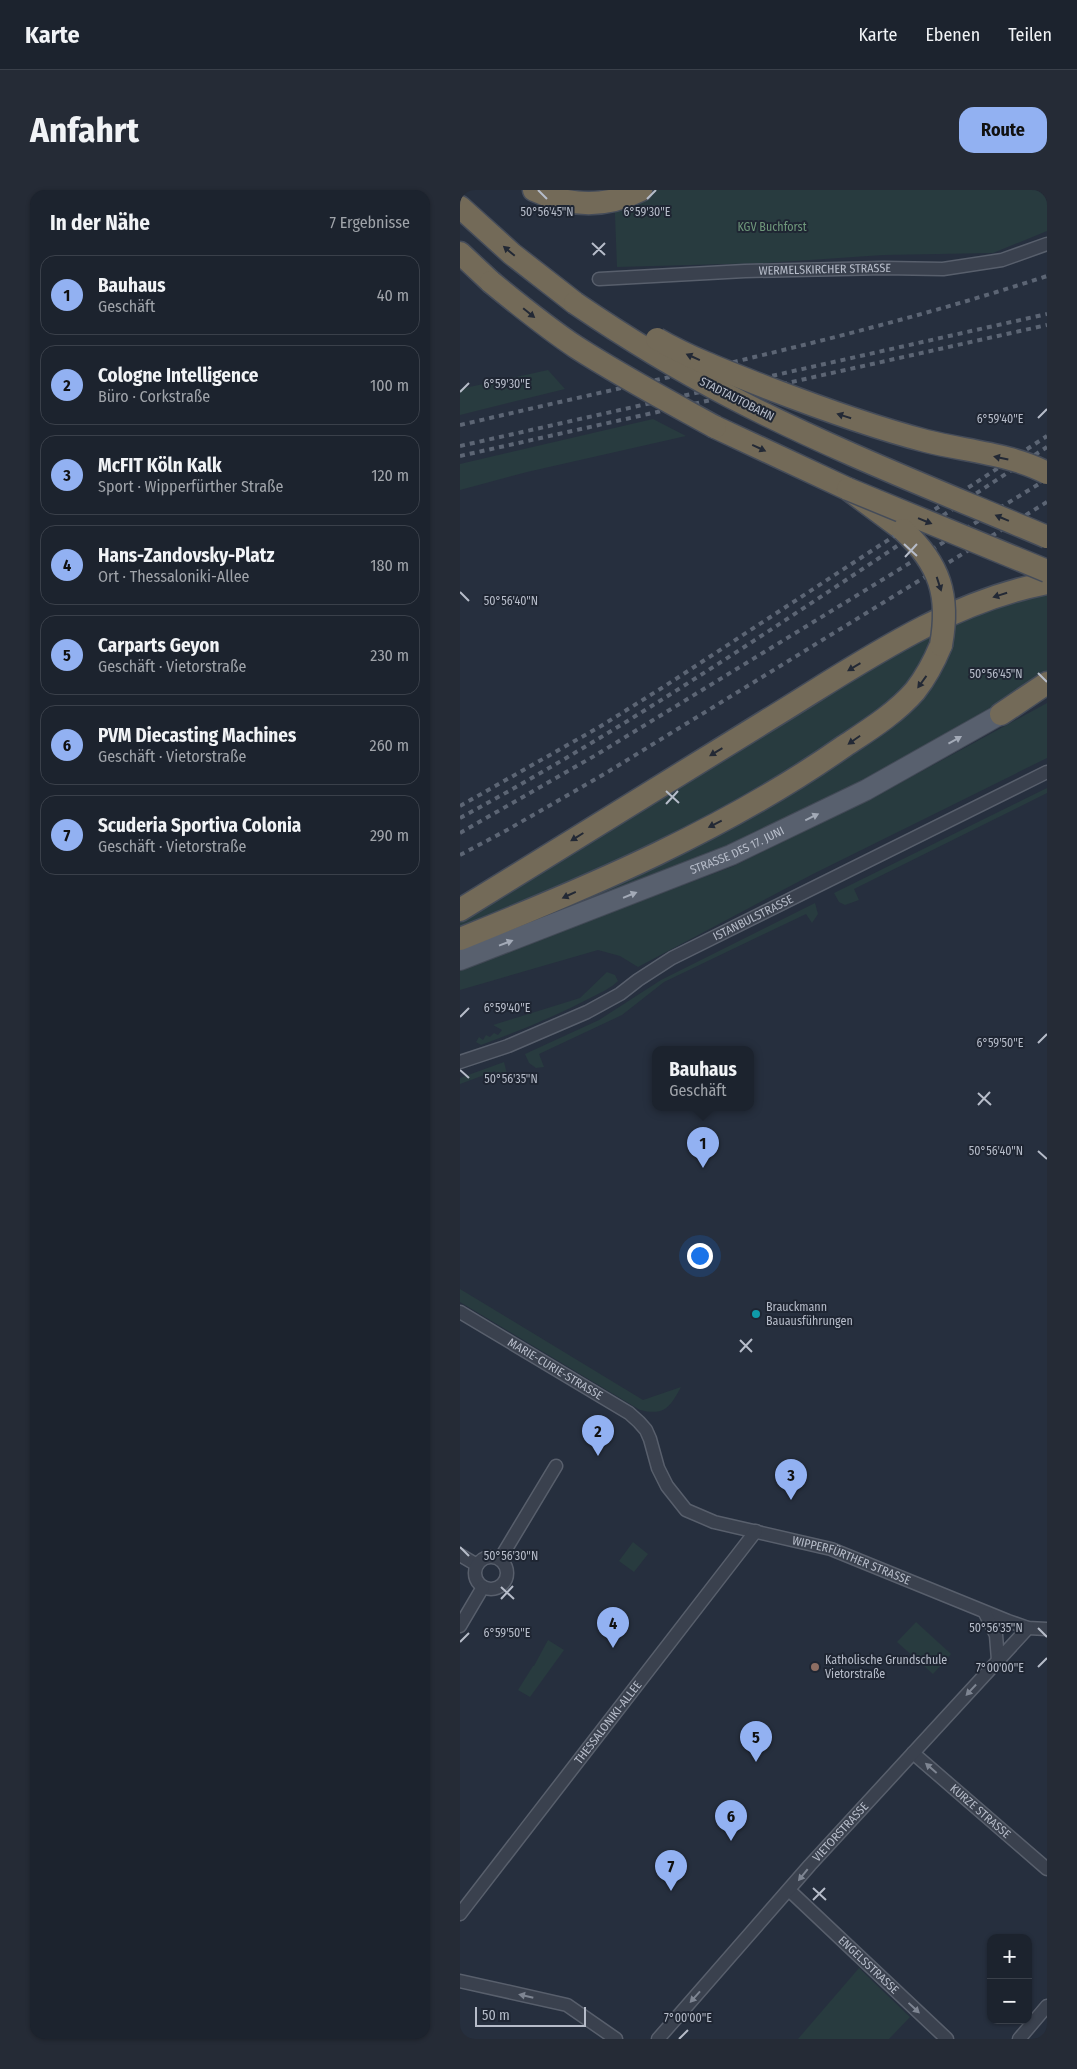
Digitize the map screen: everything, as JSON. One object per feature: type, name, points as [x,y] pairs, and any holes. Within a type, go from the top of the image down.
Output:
[{"type":"highway","points":[[534,190],[568,202],[584,204],[620,199],[641,190]]},
{"type":"highway","name":"STADTAUTOBAHN","points":[[460,207],[512,254],[575,303],[634,342],[732,398],[868,461],[1047,537]]},
{"type":"highway","points":[[460,254],[537,320],[626,378],[715,427],[848,489],[1047,571]]},
{"type":"highway","points":[[460,269],[491,282]]},
{"type":"highway","points":[[575,303],[622,319],[674,349],[831,412],[928,441],[1015,461],[1047,473]]},
{"type":"highway","points":[[460,939],[558,900],[629,868],[754,804],[821,763],[893,711],[914,692],[930,670],[941,645],[945,623],[944,598],[931,564],[915,541],[848,489]]},
{"type":"highway","points":[[460,910],[893,644],[978,603],[1006,593],[1047,583]]},
{"type":"highway","points":[[1001,714],[1047,683]]},
{"type":"highway","points":[[1001,714],[1047,693]]},
{"type":"main road","name":"STRASSE DES 17. JUNI","points":[[460,960],[731,855],[866,790],[1001,714]]},
{"type":"street","name":"WERMELSKIRCHER STRASSE","points":[[599,279],[745,271],[884,268],[943,269],[1002,260],[1047,244]]},
{"type":"street","name":"ISTANBULSTRASSE","points":[[460,1062],[508,1046],[587,1012],[620,994],[672,958],[1047,772]]},
{"type":"street","name":"MARIE-CURIE-STRASSE","points":[[460,1312],[628,1413],[639,1422],[650,1439],[658,1468],[677,1500],[686,1510],[714,1522]]},
{"type":"street","points":[[500,1559],[556,1466]]},
{"type":"street","name":"WIPPERFÜRTHER STRASSE","points":[[714,1522],[831,1549],[985,1613],[1028,1628],[1047,1629]]},
{"type":"street","name":"THESSALONIKI-ALLEE","points":[[460,1914],[756,1531]]},
{"type":"street","points":[[460,1555],[477,1565]]},
{"type":"street","points":[[491,1557],[500,1559],[506,1568],[506,1580],[493,1589],[483,1587],[476,1577],[477,1565],[483,1559],[491,1557]]},
{"type":"street","points":[[460,1626],[483,1587]]},
{"type":"street","points":[[985,1613],[996,1635],[998,1660]]},
{"type":"street","name":"VIETORSTRASSE","points":[[658,2039],[790,1891],[810,1865],[1028,1628]]},
{"type":"street","name":"KURZE STRASSE","points":[[914,1753],[1047,1869]]},
{"type":"street","name":"ENGELSSTRASSE","points":[[790,1891],[947,2039]]},
{"type":"street","points":[[460,1981],[567,2005],[616,2039]]},
{"type":"street","points":[[1019,2039],[1047,2006]]},
{"type":"green space","name":"KGV Buchforst","points":[[614,190],[1047,190],[1047,231],[993,253],[883,255],[766,263],[617,267]]},
{"type":"green space","points":[[548,370],[565,389],[460,415],[460,389]]},
{"type":"green space","points":[[653,419],[686,436],[527,472],[460,490],[460,464]]},
{"type":"green space","points":[[1047,590],[1047,673],[993,710],[821,803],[727,846],[566,912],[460,945],[562,906],[916,705],[934,685],[945,666],[957,618]]},
{"type":"green space","points":[[933,631],[930,647],[920,668],[908,682],[869,717],[816,756],[634,857],[460,933],[460,920]]},
{"type":"green space","points":[[1047,703],[1047,758],[813,874],[638,967],[620,956],[598,950],[460,990],[460,969],[734,866],[891,788]]},
{"type":"green space","points":[[1047,788],[1047,793],[854,889],[859,900],[845,905],[839,902],[834,893]]},
{"type":"green space","points":[[815,903],[818,914],[812,923],[806,914],[664,982],[622,1015],[539,1054],[544,1067],[536,1068],[529,1063],[525,1054],[599,1020],[661,980]]},
{"type":"green space","points":[[607,972],[615,975],[618,981],[602,992],[551,1017],[509,1034],[481,1045],[476,1042],[479,1037],[483,1040],[486,1035],[490,1037],[494,1033],[498,1035],[502,1030],[493,1025],[580,998]]},
{"type":"green space","points":[[504,1062],[507,1074],[500,1080],[495,1071],[460,1084],[460,1078]]},
{"type":"green space","points":[[460,1289],[643,1400],[681,1387],[670,1405],[661,1411],[648,1412],[640,1410],[460,1302]]},
{"type":"green space","points":[[633,1542],[648,1554],[634,1572],[619,1561]]},
{"type":"green space","points":[[916,1622],[951,1654],[933,1674],[897,1642]]},
{"type":"green space","points":[[548,1640],[564,1650],[530,1697],[518,1690]]},
{"type":"green space","points":[[859,1968],[910,2017],[889,2039],[798,2039]]},
{"type":"railway","points":[[460,425],[829,339],[975,299],[1047,276]]},
{"type":"railway","points":[[460,446],[1047,314]]},
{"type":"railway","points":[[460,456],[1047,325]]},
{"type":"railway","points":[[460,806],[601,726],[665,686],[1047,436]]},
{"type":"railway","points":[[460,818],[536,776],[684,685],[1047,447]]},
{"type":"railway","points":[[460,833],[596,755],[1047,479]]},
{"type":"railway","points":[[460,855],[606,773],[1047,502]]},
{"type":"place","name":"Bauhaus","points":[[703,1168]]},
{"type":"place","name":"Brauckmann Bauausführungen","points":[[756,1314]]},
{"type":"place","name":"Cologne Intelligence","points":[[598,1456]]},
{"type":"place","name":"McFIT Köln Kalk","points":[[791,1500]]},
{"type":"place","name":"Hans-Zandovsky-Platz","points":[[613,1648]]},
{"type":"place","name":"Katholische Grundschule Vietorstraße","points":[[815,1667]]},
{"type":"place","name":"Carparts Geyon","points":[[756,1762]]},
{"type":"place","name":"PVM Diecasting Machines","points":[[731,1841]]},
{"type":"place","name":"Scuderia Sportiva Colonia","points":[[671,1891]]}]
